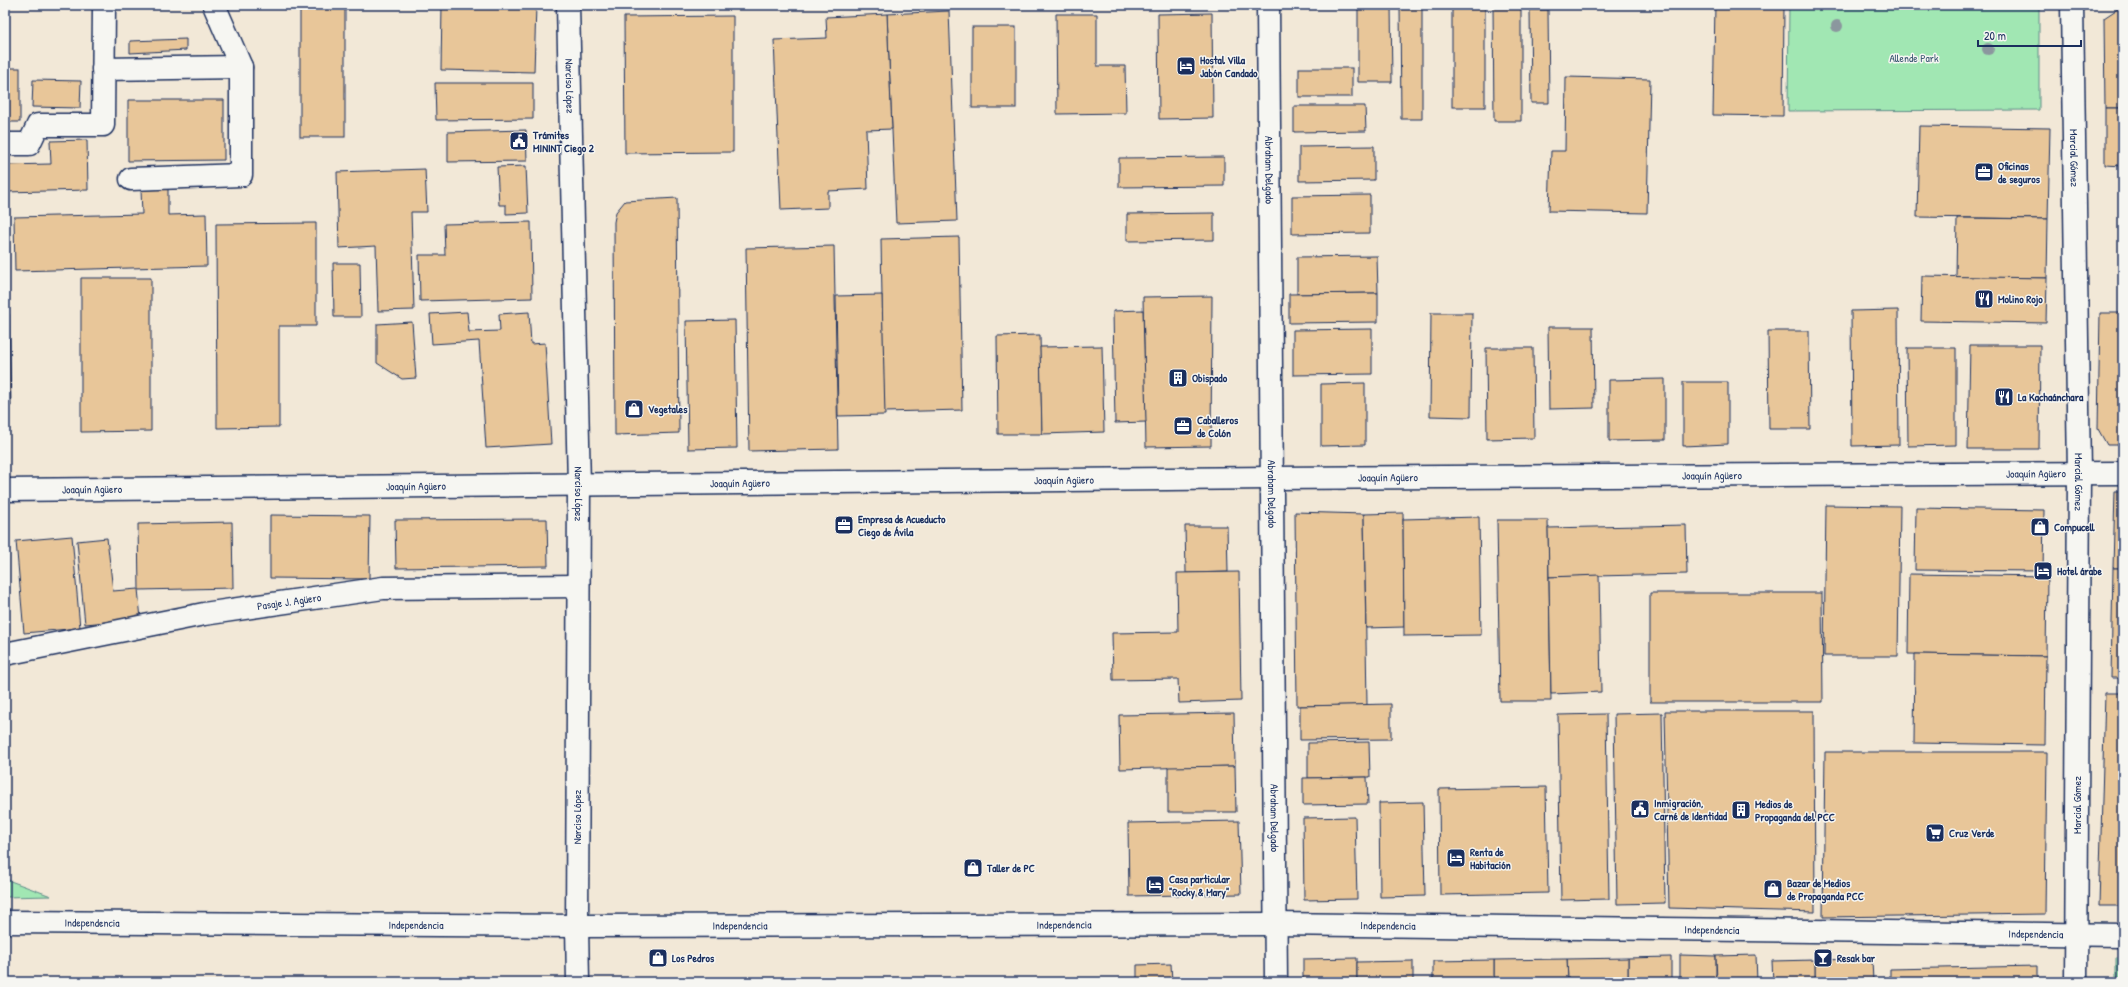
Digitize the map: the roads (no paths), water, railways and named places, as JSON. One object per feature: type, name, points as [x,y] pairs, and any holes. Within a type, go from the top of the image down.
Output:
[{"type":"street","points":[[5,144],[29,144],[38,125],[103,125],[104,5]]},
{"type":"street","points":[[132,180],[241,175],[241,67],[214,5]]},
{"type":"street","name":"Narciso López","points":[[568,5],[579,484],[578,982]]},
{"type":"street","name":"Abraham Delgado","points":[[1268,5],[1276,982]]},
{"type":"street","name":"Marcial Gómez","points":[[2072,5],[2080,473],[2076,982]]},
{"type":"street","points":[[103,69],[241,67]]},
{"type":"street","name":"Joaquín Agüero","points":[[5,490],[1271,478],[2123,473]]},
{"type":"street","name":"Pasaje J. Agüero","points":[[5,654],[204,614],[383,588],[578,586]]},
{"type":"street","name":"Independencia","points":[[5,922],[577,926],[1275,924],[2123,935]]},
{"type":"place","name":"Hostal Villa Jabón Candado","points":[[1186,66]]},
{"type":"place","name":"Trámites MININT Ciego 2","points":[[519,141]]},
{"type":"place","name":"Oficinas de seguros","points":[[1984,172]]},
{"type":"place","name":"Molino Rojo","points":[[1984,299]]},
{"type":"place","name":"Obispado","points":[[1178,378]]},
{"type":"place","name":"La Kachaánchara","points":[[2004,397]]},
{"type":"place","name":"Vegetales","points":[[634,409]]},
{"type":"place","name":"Caballeros de Colón","points":[[1183,426]]},
{"type":"place","name":"Empresa de Acueducto Ciego de Ávila","points":[[844,525]]},
{"type":"place","name":"Compucell","points":[[2040,527]]},
{"type":"place","name":"Hotel árabe","points":[[2043,571]]},
{"type":"place","name":"Inmigración, Carné de Identidad","points":[[1640,809]]},
{"type":"place","name":"Medios de Propaganda del PCC","points":[[1741,810]]},
{"type":"place","name":"Cruz Verde","points":[[1935,833]]},
{"type":"place","name":"Renta de Habitación","points":[[1456,858]]},
{"type":"place","name":"Taller de PC","points":[[973,868]]},
{"type":"place","name":"Casa particular \"Rocky & Mary\"","points":[[1155,885]]},
{"type":"place","name":"Bazar de Medios de Propaganda PCC","points":[[1773,889]]},
{"type":"place","name":"Los Pedros","points":[[658,958]]},
{"type":"place","name":"Resak bar","points":[[1823,958]]},
{"type":"park label","name":"Allende Park","points":[[1914,58]]}]
